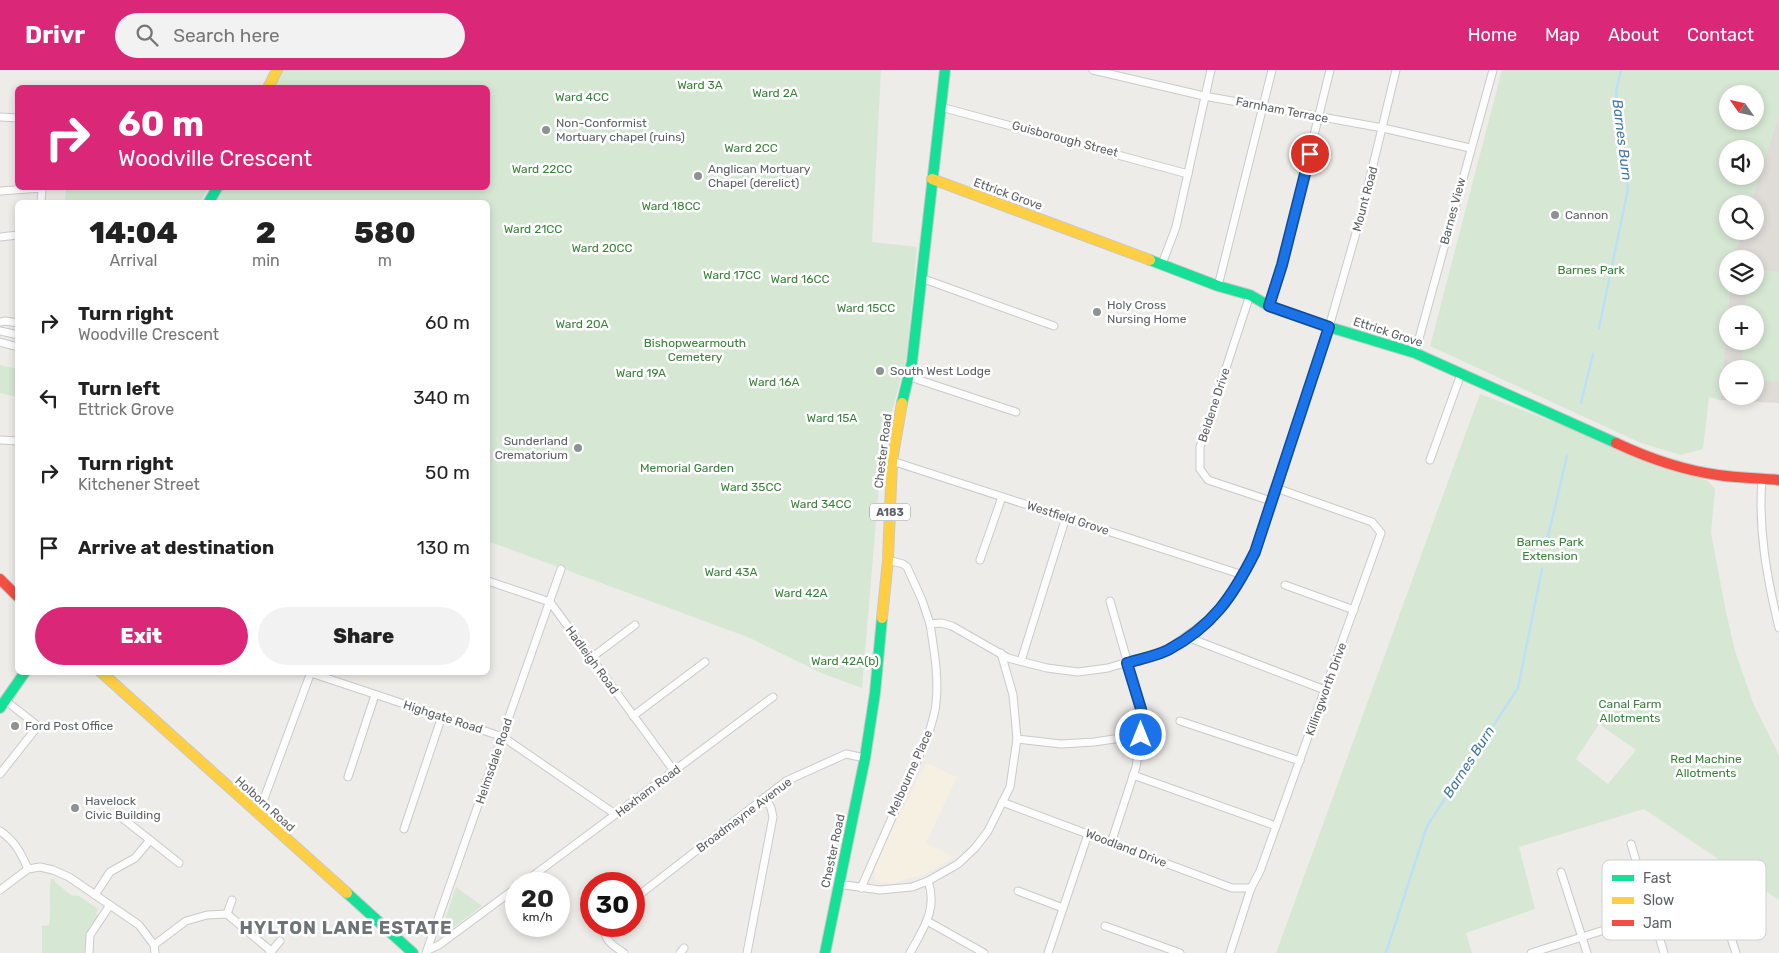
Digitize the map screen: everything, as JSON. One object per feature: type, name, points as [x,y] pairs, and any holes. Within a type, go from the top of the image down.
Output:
[{"type":"main road","points":[[270,85],[277,70]]},
{"type":"main road","name":"Chester Road","points":[[825,953],[865,758],[875,693],[888,560],[892,461],[898,424],[910,377],[945,70]]},
{"type":"main road","name":"Ettrick Grove","points":[[932,180],[1218,286],[1250,295],[1269,306],[1329,327],[1415,353],[1646,457],[1717,475],[1779,480]]},
{"type":"main road","points":[[0,579],[15,594]]},
{"type":"main road","points":[[3,705],[24,675]]},
{"type":"main road","points":[[20,682],[28,675]]},
{"type":"main road","name":"Holborn Road","points":[[104,675],[413,953]]},
{"type":"street","name":"Farnham Terrace","points":[[1093,70],[1204,96],[1383,128],[1470,148]]},
{"type":"street","points":[[1162,264],[1176,226],[1211,70]]},
{"type":"street","points":[[1218,286],[1272,70]]},
{"type":"street","points":[[1269,306],[1282,265],[1330,70]]},
{"type":"street","name":"Mount Road","points":[[930,624],[948,624],[1008,658],[1047,668],[1078,672],[1108,668],[1167,650],[1214,616],[1227,602],[1255,552],[1329,327],[1360,219],[1396,70]]},
{"type":"street","name":"Barnes View","points":[[1415,353],[1493,70]]},
{"type":"street","name":"Guisborough Street","points":[[941,107],[1188,174]]},
{"type":"street","points":[[0,117],[15,118]]},
{"type":"street","points":[[0,191],[15,190]]},
{"type":"street","points":[[0,237],[15,235]]},
{"type":"street","points":[[921,278],[1054,326]]},
{"type":"street","name":"Beldene Drive","points":[[1250,295],[1200,447],[1200,469],[1208,480],[1271,501]]},
{"type":"street","points":[[0,322],[15,323]]},
{"type":"street","points":[[0,331],[15,334]]},
{"type":"street","points":[[0,342],[15,346]]},
{"type":"street","points":[[1430,460],[1460,374]]},
{"type":"street","points":[[910,377],[1016,412]]},
{"type":"street","points":[[0,440],[15,441]]},
{"type":"street","name":"Westfield Grove","points":[[892,461],[1243,575]]},
{"type":"street","points":[[1762,479],[1760,507],[1763,550],[1779,628]]},
{"type":"street","name":"Killingworth Drive","points":[[1230,953],[1251,888],[1260,871],[1381,532],[1372,522],[1276,488]]},
{"type":"street","points":[[980,560],[1002,496]]},
{"type":"street","points":[[1021,661],[1066,517]]},
{"type":"street","name":"Melbourne Place","points":[[861,888],[927,738],[936,704],[934,654],[930,624],[922,600],[907,567],[888,560]]},
{"type":"street","name":"Helmsdale Road","points":[[427,951],[561,569]]},
{"type":"street","points":[[490,583],[550,602]]},
{"type":"street","points":[[1285,585],[1354,610]]},
{"type":"street","points":[[1110,601],[1141,709],[1141,735],[1136,767],[1111,843]]},
{"type":"street","name":"Hadleigh Road","points":[[550,602],[674,771]]},
{"type":"street","points":[[591,658],[635,625]]},
{"type":"street","points":[[1187,637],[1325,690]]},
{"type":"street","points":[[838,884],[861,888],[896,889],[912,887],[928,881],[958,864],[975,848],[988,831],[1010,787],[1017,739],[1012,696],[1000,653]]},
{"type":"street","points":[[633,716],[705,662]]},
{"type":"street","points":[[258,815],[310,675]]},
{"type":"street","name":"Highgate Road","points":[[317,675],[503,737],[615,814]]},
{"type":"street","points":[[348,777],[375,694]]},
{"type":"street","name":"Hexham Road","points":[[538,872],[773,697]]},
{"type":"street","points":[[0,774],[38,726],[3,705]]},
{"type":"street","points":[[404,829],[442,716]]},
{"type":"street","points":[[1180,721],[1300,761]]},
{"type":"street","points":[[1017,739],[1061,744],[1094,742],[1141,735]]},
{"type":"street","name":"Broadmayne Avenue","points":[[645,890],[786,782],[846,754],[865,758]]},
{"type":"street","points":[[1134,775],[1276,826]]},
{"type":"street","points":[[747,953],[773,817],[772,808],[765,797]]},
{"type":"street","name":"Woodland Drive","points":[[1002,802],[1232,888],[1251,888]]},
{"type":"street","points":[[121,817],[179,863]]},
{"type":"street","points":[[0,831],[9,837],[18,848],[28,870]]},
{"type":"street","points":[[1048,953],[1088,834]]},
{"type":"street","points":[[94,895],[110,872],[135,858],[150,840]]},
{"type":"street","points":[[1631,844],[1636,860]]},
{"type":"street","points":[[0,890],[28,870],[40,867],[53,870],[69,877],[139,925],[154,949],[186,920],[207,915],[227,914],[270,952],[280,941]]},
{"type":"street","points":[[1561,872],[1586,953]]},
{"type":"street","points":[[910,953],[927,921],[932,901],[928,881]]},
{"type":"street","points":[[1018,891],[1064,908]]},
{"type":"street","points":[[427,951],[439,945],[505,896]]},
{"type":"street","points":[[227,914],[232,900]]},
{"type":"street","points":[[89,953],[90,934],[110,905]]},
{"type":"street","points":[[927,921],[984,953]]},
{"type":"street","points":[[1105,926],[1180,953]]},
{"type":"street","points":[[1531,953],[1602,931]]},
{"type":"street","points":[[606,937],[624,953]]},
{"type":"street","points":[[1660,940],[1664,953]]},
{"type":"street","points":[[1732,940],[1736,953]]},
{"type":"shaded area","points":[[1779,114],[1779,403],[1764,402],[1764,360],[1724,360],[1724,350],[1764,350],[1764,305],[1728,305],[1729,295],[1764,295],[1764,250],[1736,250],[1739,240],[1764,240],[1764,195],[1753,195],[1756,185],[1764,185],[1764,161]]},
{"type":"shaded area","points":[[926,763],[957,777],[926,843],[954,857],[925,874],[893,883],[879,882],[875,880],[874,870],[892,829]]},
{"type":"green space","name":"Bishopwearmouth Cemetery","points":[[277,70],[881,70],[872,242],[917,247],[907,354],[887,431],[880,473],[862,688],[821,673],[750,638],[490,542],[490,200],[210,200],[216,190],[490,190],[490,85],[269,85]]},
{"type":"green space","name":"Barnes Park","points":[[1502,70],[1779,70],[1779,114],[1764,161],[1764,140],[1719,140],[1719,185],[1756,185],[1753,195],[1719,195],[1719,240],[1739,240],[1736,250],[1719,250],[1719,295],[1729,295],[1728,305],[1719,305],[1719,350],[1724,350],[1724,360],[1719,360],[1719,400],[1709,397],[1703,449],[1681,455],[1641,443],[1430,346]]},
{"type":"green space","points":[[66,190],[207,190],[201,200],[65,200]]},
{"type":"green space","points":[[1764,271],[1779,272],[1779,382],[1764,381],[1764,360],[1742,360],[1742,350],[1764,350],[1764,305],[1746,305],[1746,295],[1764,295]]},
{"type":"green space","points":[[0,365],[15,369],[15,397],[0,393]]},
{"type":"green space","name":"Barnes Park Extension","points":[[1480,394],[1708,481],[1715,489],[1711,533],[1735,651],[1753,703],[1779,755],[1779,900],[1766,891],[1766,860],[1720,860],[1644,809],[1519,847],[1535,909],[1466,933],[1472,953],[1276,953]],"holes":[[[1599,724],[1636,750],[1608,784],[1576,759]]]},
{"type":"green space","points":[[51,879],[54,879],[56,883],[71,895],[79,896],[98,909],[96,914],[100,916],[87,933],[84,953],[42,953],[42,926],[49,925],[50,919]]},
{"type":"green space","points":[[456,887],[482,906],[439,938]]},
{"type":"waterway","name":"Barnes Burn","points":[[1599,328],[1628,189],[1616,91],[1621,70]]},
{"type":"waterway","name":"Barnes Burn","points":[[1581,403],[1593,354]]},
{"type":"waterway","points":[[1546,545],[1567,456]]},
{"type":"waterway","name":"Barnes Burn","points":[[1386,953],[1427,826],[1518,688],[1542,569]]},
{"type":"traffic: fast","points":[[902,403],[912,362],[945,70]]},
{"type":"traffic: fast","points":[[210,200],[216,190]]},
{"type":"traffic: fast","points":[[1150,260],[1218,286],[1250,295],[1269,306],[1329,327],[1415,353],[1616,443]]},
{"type":"traffic: fast","points":[[825,953],[865,758],[875,693],[882,618]]},
{"type":"traffic: fast","points":[[0,708],[23,675]]},
{"type":"traffic: fast","points":[[347,893],[413,953]]},
{"type":"traffic: slow","points":[[270,85],[277,70]]},
{"type":"traffic: slow","points":[[932,179],[1150,260]]},
{"type":"traffic: slow","points":[[882,618],[888,560],[892,461],[902,403]]},
{"type":"traffic: slow","points":[[104,675],[347,893]]},
{"type":"traffic: jam","points":[[1616,443],[1640,454],[1691,470],[1726,476],[1779,480]]},
{"type":"traffic: jam","points":[[0,579],[15,594]]},
{"type":"place","name":"Non-Conformist Mortuary chapel (ruins)","points":[[546,130]]},
{"type":"place","name":"Anglican Mortuary Chapel (derelict)","points":[[698,176]]},
{"type":"place","name":"Cannon","points":[[1555,215]]},
{"type":"place","name":"Holy Cross Nursing Home","points":[[1097,312]]},
{"type":"place","name":"South West Lodge","points":[[880,371]]},
{"type":"place","name":"Sunderland Crematorium","points":[[578,448]]},
{"type":"place","name":"Ford Post Office","points":[[15,726]]},
{"type":"place","name":"Havelock Civic Building","points":[[75,808]]},
{"type":"district","name":"HYLTON LANE ESTATE","points":[[346,928]]},
{"type":"route","points":[[1141,735],[1141,709],[1127,663],[1167,650],[1214,616],[1227,602],[1255,552],[1329,327],[1269,306],[1282,265],[1310,154]]},
{"type":"park label","name":"Ward 3A","points":[[700,85]]},
{"type":"park label","name":"Ward 2A","points":[[775,93]]},
{"type":"park label","name":"Ward 4CC","points":[[582,97]]},
{"type":"park label","name":"Ward 2CC","points":[[751,148]]},
{"type":"park label","name":"Ward 22CC","points":[[542,169]]},
{"type":"park label","name":"Ward 18CC","points":[[671,206]]},
{"type":"park label","name":"Ward 21CC","points":[[533,229]]},
{"type":"park label","name":"Ward 20CC","points":[[602,248]]},
{"type":"park label","name":"Ward 17CC","points":[[732,275]]},
{"type":"park label","name":"Ward 16CC","points":[[800,279]]},
{"type":"park label","name":"Ward 15CC","points":[[866,308]]},
{"type":"park label","name":"Ward 20A","points":[[582,324]]},
{"type":"park label","name":"Ward 19A","points":[[641,373]]},
{"type":"park label","name":"Ward 16A","points":[[774,382]]},
{"type":"park label","name":"Ward 15A","points":[[832,418]]},
{"type":"park label","name":"Memorial Garden","points":[[687,468]]},
{"type":"park label","name":"Ward 35CC","points":[[751,487]]},
{"type":"park label","name":"Ward 34CC","points":[[821,504]]},
{"type":"park label","name":"Ward 43A","points":[[731,572]]},
{"type":"park label","name":"Ward 42A","points":[[801,593]]},
{"type":"park label","name":"Ward 42A(b)","points":[[845,661]]},
{"type":"park label","name":"Canal Farm Allotments","points":[[1630,711]]},
{"type":"park label","name":"Red Machine Allotments","points":[[1706,766]]}]
